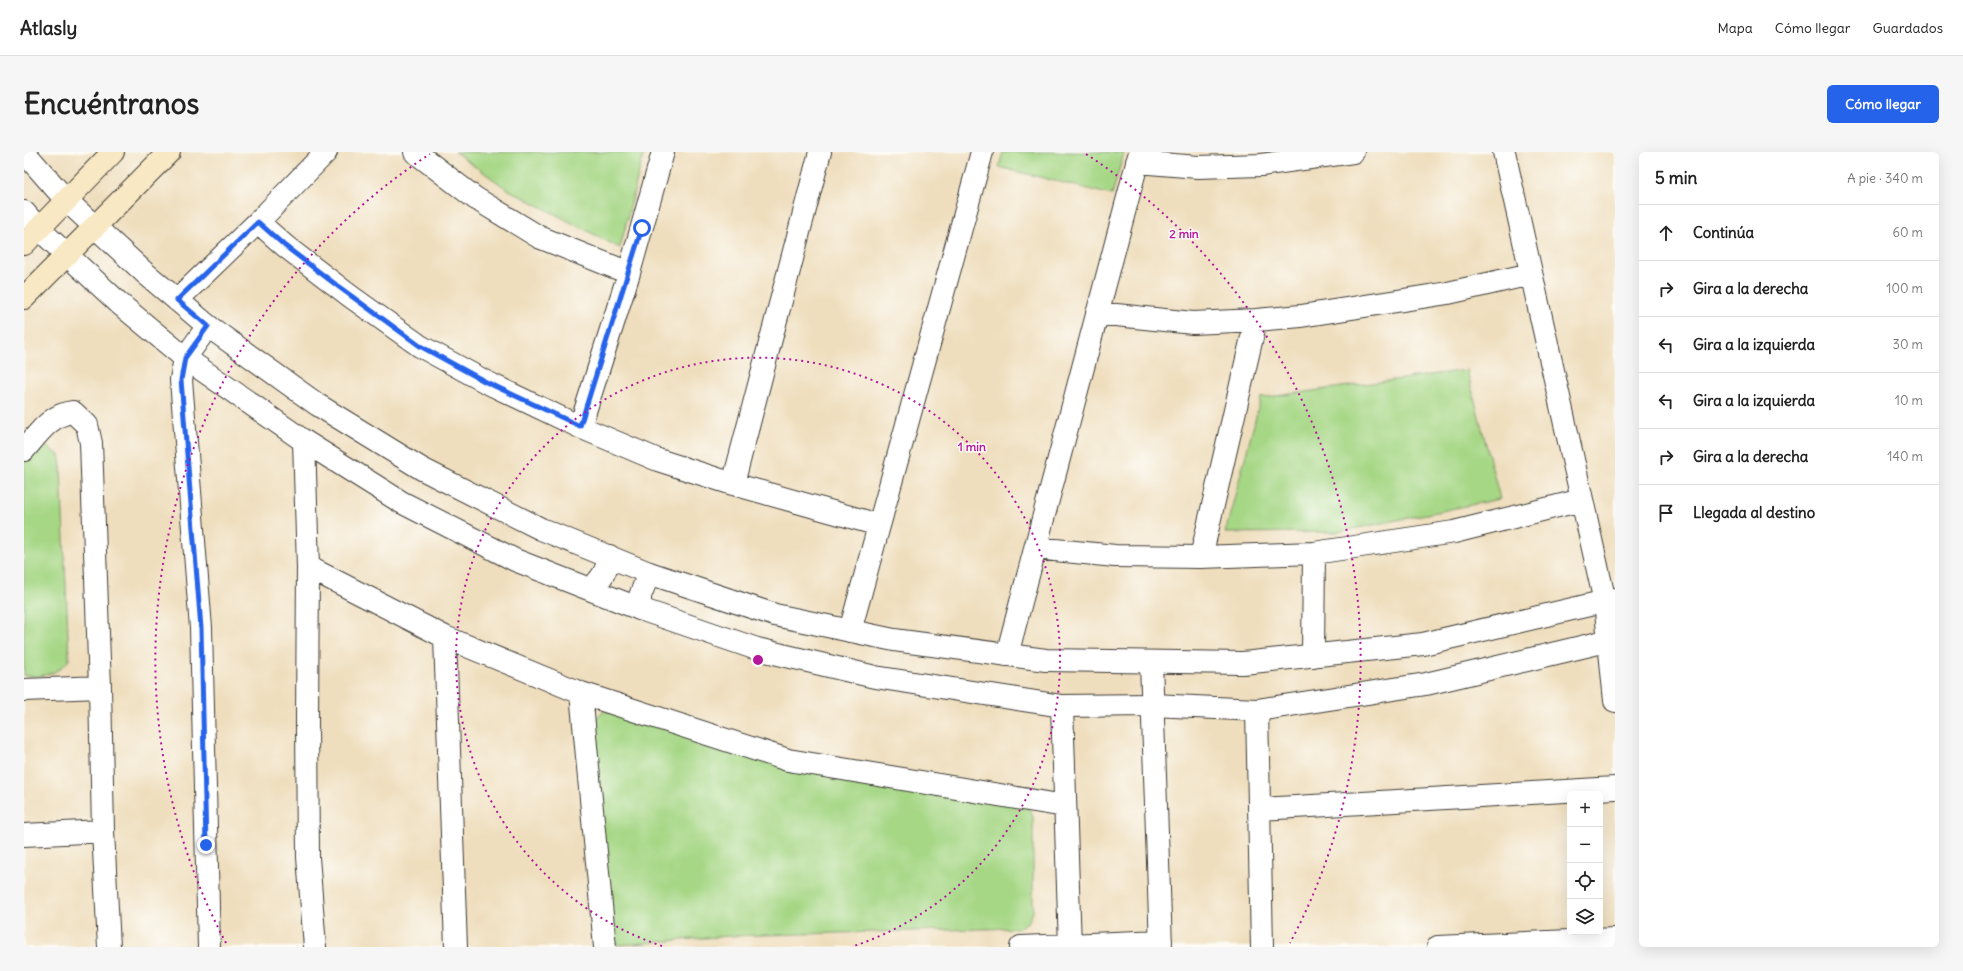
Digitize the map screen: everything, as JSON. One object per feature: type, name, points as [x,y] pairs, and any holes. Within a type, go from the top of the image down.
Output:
[{"type":"main road","points":[[31,236],[113,152]]},
{"type":"main road","points":[[24,298],[169,152]]},
{"type":"street","points":[[24,152],[66,200],[177,300],[208,326],[318,405],[422,469],[540,529],[649,573],[775,615],[894,640],[1046,660],[1243,664],[1423,644],[1610,600]]},
{"type":"street","points":[[177,300],[258,222],[326,152]]},
{"type":"street","points":[[415,152],[475,198],[539,237],[629,273]]},
{"type":"street","points":[[580,426],[629,273],[663,152]]},
{"type":"street","points":[[733,484],[820,152]]},
{"type":"street","points":[[850,631],[982,152]]},
{"type":"street","points":[[1007,655],[1138,157],[1198,167],[1261,165],[1328,157],[1353,152]]},
{"type":"street","points":[[1504,152],[1582,500],[1610,600],[1615,701]]},
{"type":"street","points":[[24,212],[31,236],[66,255],[120,304],[185,358],[304,441],[400,502],[515,560],[640,609],[757,649],[875,677],[1062,706],[1153,705],[1257,710],[1426,684],[1612,639]]},
{"type":"street","points":[[258,222],[285,246],[350,296],[420,346],[486,382],[580,426],[658,460],[733,484],[879,525]]},
{"type":"street","points":[[1098,313],[1193,323],[1301,316],[1448,293],[1532,274]]},
{"type":"street","points":[[1201,557],[1256,320]]},
{"type":"street","points":[[208,326],[185,358],[181,380],[201,628],[209,947]]},
{"type":"street","points":[[24,450],[47,424],[62,413],[73,412],[87,425],[91,443],[100,687],[103,831],[109,947]]},
{"type":"street","points":[[304,441],[308,567],[308,858],[316,947]]},
{"type":"street","points":[[1035,548],[1115,556],[1201,557],[1314,553],[1454,532],[1582,500]]},
{"type":"street","points":[[1313,656],[1314,553]]},
{"type":"street","points":[[590,589],[599,582],[604,574],[609,556]]},
{"type":"street","points":[[308,567],[445,637],[581,693],[788,760],[1066,806]]},
{"type":"street","points":[[640,609],[640,596],[649,573]]},
{"type":"street","points":[[445,637],[456,947]]},
{"type":"street","points":[[1021,947],[1161,944],[1152,662]]},
{"type":"street","points":[[24,690],[100,687]]},
{"type":"street","points":[[581,693],[605,947]]},
{"type":"street","points":[[1062,706],[1070,946]]},
{"type":"street","points":[[1257,710],[1262,947]]},
{"type":"street","points":[[1259,809],[1615,788]]},
{"type":"street","points":[[24,835],[103,831]]},
{"type":"street","points":[[1438,947],[1615,939]]},
{"type":"green space","points":[[455,152],[644,152],[620,248],[507,189]]},
{"type":"green space","points":[[1003,152],[1124,152],[1112,195],[999,167]]},
{"type":"green space","points":[[1467,370],[1500,499],[1338,532],[1225,533],[1261,398]]},
{"type":"green space","points":[[44,445],[59,455],[61,466],[69,660],[59,669],[49,674],[24,676],[24,454],[31,447]]},
{"type":"green space","points":[[604,711],[1027,806],[1033,816],[1033,912],[1029,921],[1019,928],[729,936],[621,945],[610,942],[594,724],[597,717]]},
{"type":"route","points":[[206,845],[201,628],[181,380],[185,358],[208,326],[177,300],[258,222],[285,246],[350,296],[420,346],[486,382],[580,426],[642,228]]}]
